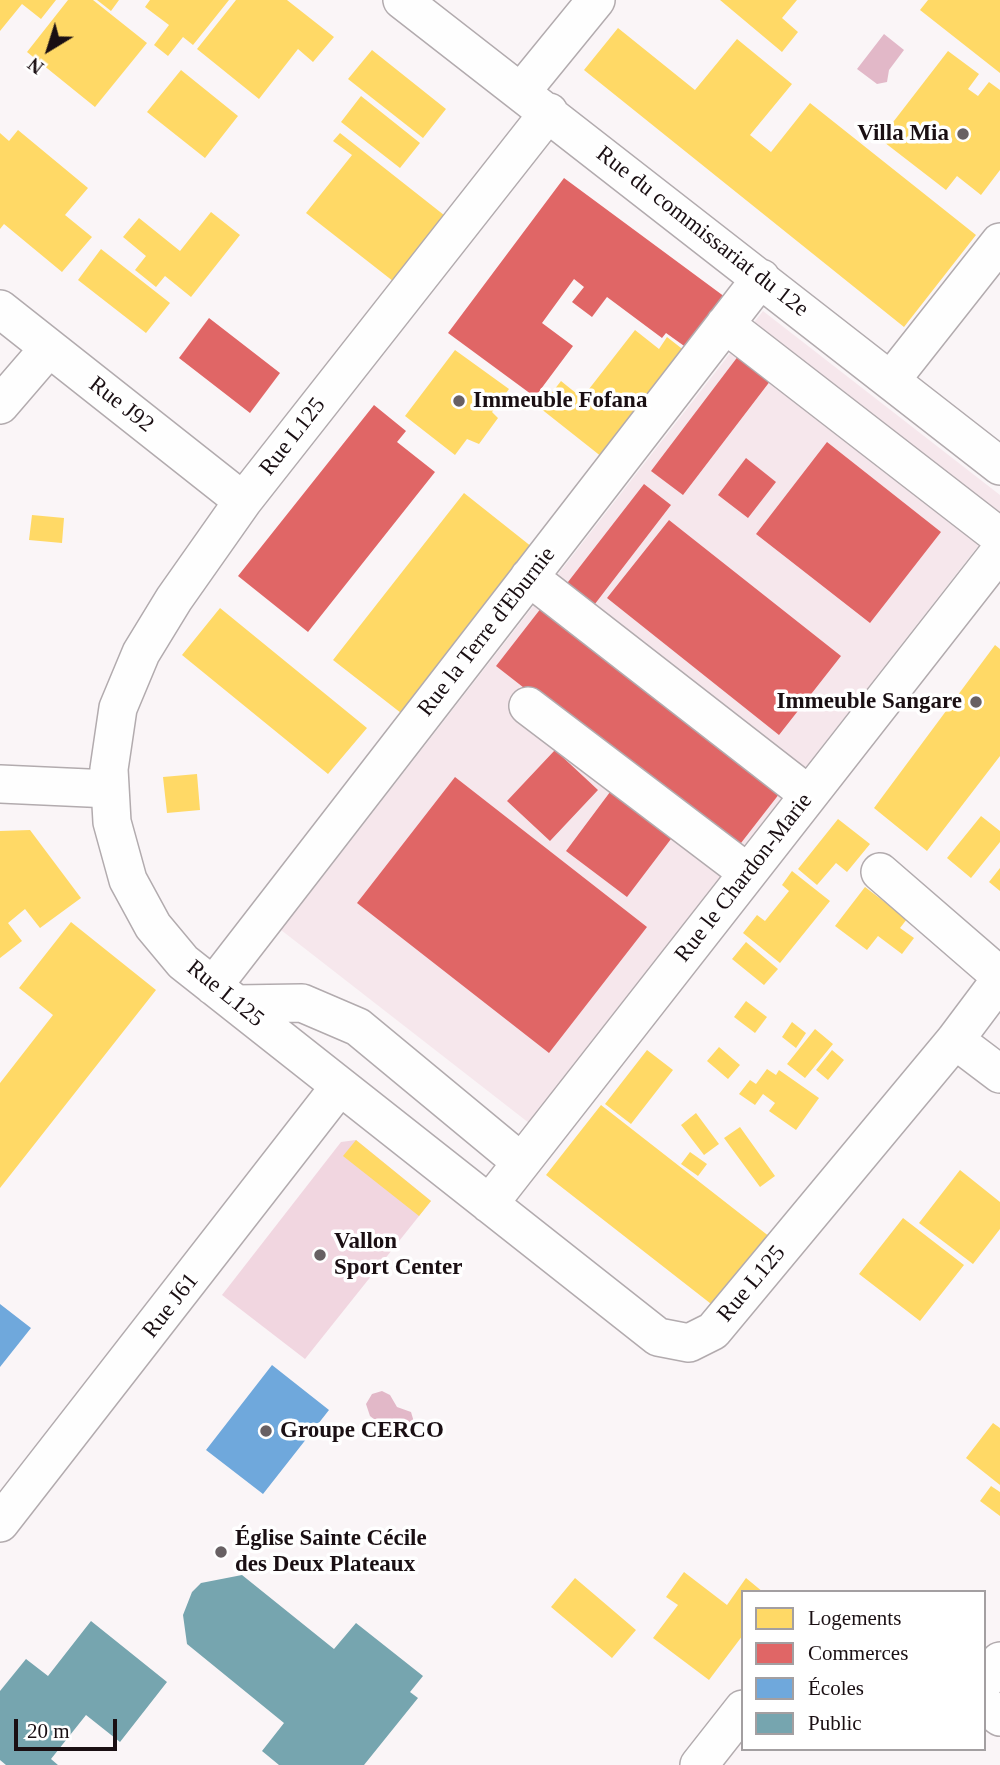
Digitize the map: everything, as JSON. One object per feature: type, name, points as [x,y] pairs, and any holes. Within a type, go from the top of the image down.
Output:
[{"type":"street","name":"Rue du commissariat du 12e","points":[[402,0],[1000,466]]},
{"type":"street","name":"Rue L125","points":[[596,0],[535,102],[243,501],[174,599],[141,653],[118,708],[109,769],[111,822],[128,880],[153,926],[183,962],[658,1336],[689,1343],[713,1331],[955,1041],[1000,978]]},
{"type":"street","points":[[891,380],[1000,242]]},
{"type":"street","name":"Rue la Terre d'Eburnie","points":[[224,995],[529,577],[761,278]]},
{"type":"street","name":"Rue J92","points":[[0,309],[243,501]]},
{"type":"street","points":[[725,324],[1000,537]]},
{"type":"street","points":[[0,405],[49,348]]},
{"type":"street","name":"Rue le Chardon-Marie","points":[[489,1204],[1000,551]]},
{"type":"street","points":[[529,577],[810,795]]},
{"type":"street","points":[[528,706],[748,873]]},
{"type":"street","points":[[0,783],[110,789]]},
{"type":"street","points":[[880,872],[1000,978]]},
{"type":"street","points":[[224,995],[302,1003],[358,1027],[521,1162]]},
{"type":"street","points":[[955,1041],[1000,1074]]},
{"type":"street","name":"Rue J61","points":[[0,1523],[340,1086]]},
{"type":"street","points":[[986,1679],[1000,1661]]},
{"type":"street","points":[[986,1706],[1000,1717]]},
{"type":"street","points":[[699,1765],[741,1712]]},
{"type":"shaded area","points":[[884,34],[904,50],[889,70],[887,82],[877,84],[857,69]]},
{"type":"shaded area","points":[[763,311],[1000,495],[1000,518],[529,1123],[281,930]]},
{"type":"shaded area","name":"Vallon Sport Center","points":[[356,1140],[431,1201],[305,1359],[222,1295],[341,1142]]},
{"type":"shaded area","points":[[382,1391],[390,1395],[397,1407],[411,1412],[414,1422],[407,1432],[390,1432],[370,1416],[366,1404],[372,1394]]},
{"type":"building: Logements","points":[[0,0],[56,0],[41,19],[22,4],[0,31]]},
{"type":"building: Logements","points":[[68,0],[93,0],[147,43],[95,107],[27,52]]},
{"type":"building: Logements","points":[[97,0],[119,0],[111,11]]},
{"type":"building: Logements","points":[[150,0],[229,0],[193,45],[183,37],[168,56],[154,45],[169,25],[145,7]]},
{"type":"building: Logements","points":[[236,0],[287,0],[334,37],[313,62],[298,49],[259,99],[197,49]]},
{"type":"building: Logements","points":[[720,0],[797,0],[782,18],[798,32],[782,52]]},
{"type":"building: Logements","points":[[928,0],[1000,0],[1000,73],[920,10]]},
{"type":"building: Logements","points":[[618,28],[695,90],[737,39],[792,84],[750,135],[771,152],[810,103],[976,235],[904,327],[584,70]]},
{"type":"building: Logements","points":[[372,50],[446,109],[423,138],[348,79]]},
{"type":"building: Logements","points":[[948,51],[979,74],[968,89],[978,96],[989,82],[1000,90],[1000,170],[981,195],[957,176],[946,190],[880,139]]},
{"type":"building: Logements","points":[[181,70],[238,116],[205,158],[147,112]]},
{"type":"building: Logements","points":[[361,96],[420,143],[400,168],[341,122]]},
{"type":"building: Logements","points":[[18,130],[88,188],[65,215],[92,237],[62,272],[4,224],[0,229],[0,133],[9,141]]},
{"type":"building: Logements","points":[[340,133],[449,219],[398,285],[306,213],[352,155],[333,141]]},
{"type":"building: Logements","points":[[211,212],[240,235],[191,297],[165,276],[156,287],[135,270],[146,256],[123,237],[139,218],[180,251]]},
{"type":"building: Logements","points":[[101,249],[170,303],[146,333],[78,280]]},
{"type":"building: Logements","points":[[635,330],[659,349],[667,337],[690,355],[607,461],[540,408],[561,381],[582,398]]},
{"type":"building: Logements","name":"Immeuble Fofana","points":[[455,350],[509,389],[492,412],[498,418],[479,444],[467,439],[455,455],[405,416]]},
{"type":"building: Logements","points":[[464,493],[532,547],[401,713],[333,660]]},
{"type":"building: Logements","points":[[32,515],[64,518],[62,543],[29,540]]},
{"type":"building: Logements","points":[[220,608],[367,728],[328,774],[182,655]]},
{"type":"building: Logements","name":"Immeuble Sangare","points":[[995,645],[1000,649],[1000,756],[927,851],[874,808]]},
{"type":"building: Logements","points":[[197,774],[200,810],[167,813],[163,777]]},
{"type":"building: Logements","points":[[981,816],[1000,831],[1000,842],[971,878],[947,858]]},
{"type":"building: Logements","points":[[838,819],[870,844],[847,872],[836,863],[817,885],[798,869]]},
{"type":"building: Logements","points":[[30,830],[81,898],[40,928],[25,909],[8,923],[22,941],[0,958],[0,831]]},
{"type":"building: Logements","points":[[1000,868],[1000,891],[989,882]]},
{"type":"building: Logements","points":[[792,871],[830,901],[780,963],[743,933],[757,915],[765,921],[789,891],[782,885]]},
{"type":"building: Logements","points":[[865,887],[907,919],[900,928],[914,938],[902,954],[878,936],[867,950],[835,926]]},
{"type":"building: Logements","points":[[71,922],[156,990],[0,1188],[0,1083],[53,1015],[19,988]]},
{"type":"building: Logements","points":[[746,942],[778,969],[764,985],[732,959]]},
{"type":"building: Logements","points":[[746,1001],[767,1017],[755,1033],[734,1017]]},
{"type":"building: Logements","points":[[792,1022],[806,1033],[796,1048],[782,1037]]},
{"type":"building: Logements","points":[[815,1029],[833,1044],[805,1078],[787,1064]]},
{"type":"building: Logements","points":[[719,1047],[740,1065],[728,1079],[707,1061]]},
{"type":"building: Logements","points":[[647,1050],[673,1070],[631,1124],[605,1104]]},
{"type":"building: Logements","points":[[832,1050],[844,1060],[828,1080],[816,1070]]},
{"type":"building: Logements","points":[[767,1069],[776,1075],[779,1070],[819,1098],[796,1130],[769,1111],[775,1103],[763,1094],[755,1105],[739,1094],[750,1080],[756,1084]]},
{"type":"building: Logements","points":[[601,1105],[770,1237],[715,1307],[546,1175]]},
{"type":"building: Logements","points":[[696,1113],[719,1144],[704,1155],[681,1125]]},
{"type":"building: Logements","points":[[740,1127],[775,1176],[760,1187],[724,1138]]},
{"type":"building: Logements","points":[[356,1140],[431,1201],[419,1216],[343,1156]]},
{"type":"building: Logements","points":[[690,1152],[707,1164],[698,1176],[681,1164]]},
{"type":"building: Logements","points":[[960,1170],[1000,1202],[1000,1229],[973,1264],[919,1223]]},
{"type":"building: Logements","points":[[903,1218],[964,1265],[920,1321],[859,1274]]},
{"type":"building: Logements","points":[[993,1423],[1000,1428],[1000,1485],[966,1458]]},
{"type":"building: Logements","points":[[991,1486],[1000,1492],[1000,1516],[980,1501]]},
{"type":"building: Logements","points":[[684,1572],[727,1605],[746,1578],[761,1590],[741,1590],[741,1638],[709,1680],[653,1638],[678,1605],[666,1597]]},
{"type":"building: Logements","points":[[575,1578],[636,1630],[612,1658],[551,1607]]},
{"type":"building: Commerces","points":[[564,178],[725,297],[687,348],[666,333],[662,338],[607,297],[592,317],[572,302],[584,287],[574,279],[542,323],[573,346],[535,397],[448,333]]},
{"type":"building: Commerces","points":[[209,318],[280,373],[250,413],[179,358]]},
{"type":"building: Commerces","points":[[742,351],[774,376],[683,495],[651,471]]},
{"type":"building: Commerces","points":[[374,405],[406,431],[397,442],[435,472],[308,632],[238,576]]},
{"type":"building: Commerces","points":[[827,442],[941,532],[870,623],[756,534]]},
{"type":"building: Commerces","points":[[746,458],[776,482],[748,518],[718,495]]},
{"type":"building: Commerces","points":[[644,484],[671,505],[588,613],[561,591]]},
{"type":"building: Commerces","points":[[669,520],[841,656],[779,735],[607,598]]},
{"type":"building: Commerces","points":[[545,603],[783,789],[734,852],[496,666]]},
{"type":"building: Commerces","points":[[555,750],[598,790],[550,841],[507,801]]},
{"type":"building: Commerces","points":[[455,777],[647,927],[549,1053],[357,903]]},
{"type":"building: Commerces","points":[[613,788],[674,835],[627,897],[566,851]]},
{"type":"building: Écoles","points":[[0,1304],[31,1328],[0,1367]]},
{"type":"building: Écoles","points":[[272,1365],[329,1410],[263,1494],[206,1450]]},
{"type":"building: Public","points":[[242,1575],[334,1649],[356,1623],[423,1676],[410,1692],[418,1698],[364,1765],[279,1765],[262,1751],[284,1723],[187,1644],[183,1615],[192,1592],[201,1583]]},
{"type":"building: Public","points":[[91,1621],[167,1682],[120,1742],[86,1715],[51,1759],[58,1765],[6,1765],[0,1760],[0,1691],[26,1659],[48,1676]]},
{"type":"place","name":"Villa Mia","points":[[963,134]]},
{"type":"place","name":"Immeuble Fofana","points":[[459,401]]},
{"type":"place","name":"Immeuble Sangare","points":[[976,702]]},
{"type":"place","name":"Vallon Sport Center","points":[[320,1255]]},
{"type":"place","name":"Groupe CERCO","points":[[266,1431]]},
{"type":"place","name":"Église Sainte Cécile des Deux Plateaux","points":[[221,1552]]}]
